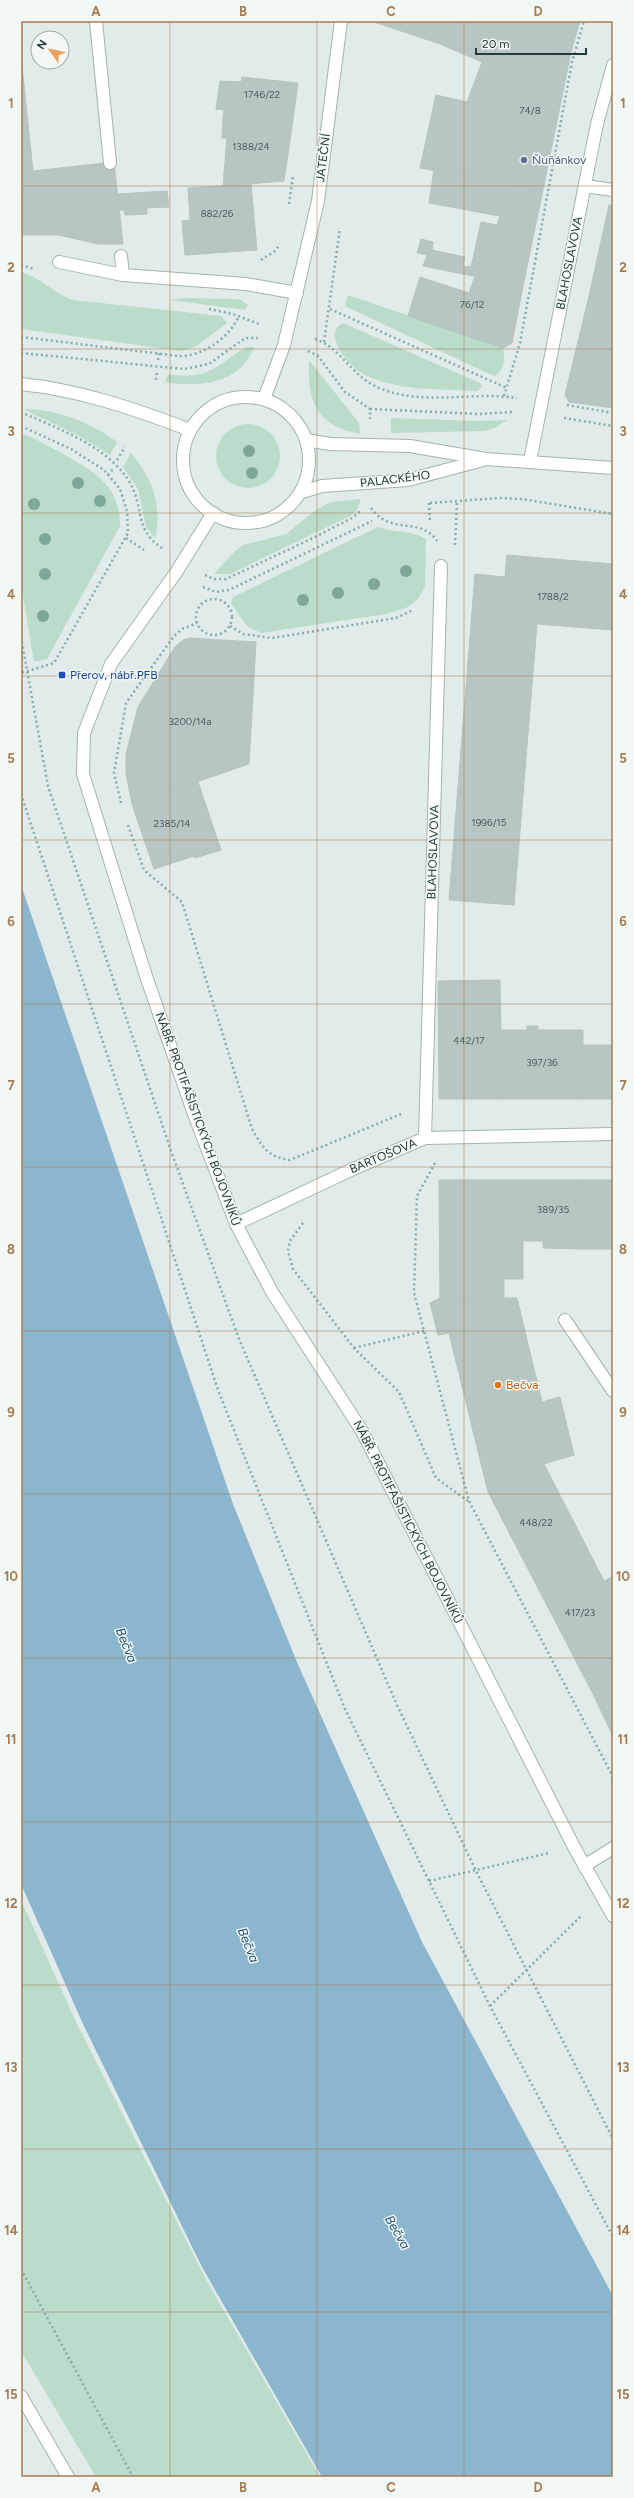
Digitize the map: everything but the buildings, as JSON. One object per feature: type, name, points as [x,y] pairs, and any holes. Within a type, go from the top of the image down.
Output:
[{"type":"street","points":[[96,21],[110,163]]},
{"type":"street","name":"JATEČNÍ","points":[[264,398],[284,345],[318,201],[341,21]]},
{"type":"street","name":"BLAHOSLAVOVA","points":[[530,461],[597,124],[613,65]]},
{"type":"street","points":[[585,186],[613,190]]},
{"type":"street","points":[[120,256],[123,275]]},
{"type":"street","points":[[59,262],[123,275],[246,284],[297,293]]},
{"type":"street","points":[[21,384],[70,391],[113,402],[190,430]]},
{"type":"street","points":[[240,397],[264,398],[291,415],[298,423],[306,440],[310,462],[302,492],[291,505],[281,512],[259,521],[235,522],[213,513],[197,499],[187,481],[183,461],[190,430],[206,411],[216,404],[240,397]]},
{"type":"street","name":"PALACKÉHO","points":[[306,440],[330,444],[410,446],[486,459],[613,468]]},
{"type":"street","name":"PALACKÉHO","points":[[302,492],[322,486],[408,480],[486,459]]},
{"type":"street","name":"NÁBŘ. PROTIFAŠISTICKÝCH BOJOVNÍKŮ","points":[[213,513],[177,571],[111,664],[89,714],[84,733],[82,752],[83,774],[146,976],[194,1114],[236,1224],[272,1292],[362,1431],[574,1847],[613,1916]]},
{"type":"street","name":"BLAHOSLAVOVA","points":[[425,1138],[441,566]]},
{"type":"street","name":"BARTOŠOVA","points":[[236,1224],[353,1169],[425,1138],[613,1134]]},
{"type":"street","points":[[565,1320],[613,1391]]},
{"type":"street","points":[[584,1866],[613,1848]]},
{"type":"street","points":[[21,2396],[68,2477]]},
{"type":"path","points":[[504,396],[520,343],[572,62],[584,21]]},
{"type":"path","points":[[288,210],[294,171]]},
{"type":"path","points":[[254,262],[266,258],[275,251],[283,238]]},
{"type":"path","points":[[330,309],[507,388]]},
{"type":"path","points":[[21,337],[184,356],[199,354],[228,331],[239,316]]},
{"type":"path","points":[[21,353],[184,369],[209,364],[237,342],[245,338],[257,338]]},
{"type":"path","points":[[315,339],[324,342],[362,379],[388,391],[451,398],[504,396],[520,399]]},
{"type":"path","points":[[311,351],[318,356],[345,392],[370,409],[479,414],[517,412]]},
{"type":"path","points":[[158,360],[159,353]]},
{"type":"path","points":[[156,380],[157,372]]},
{"type":"path","points":[[560,404],[613,413]]},
{"type":"path","points":[[370,409],[370,424]]},
{"type":"path","points":[[21,411],[88,444],[116,465],[133,488],[141,526],[153,542]]},
{"type":"path","points":[[562,417],[613,426]]},
{"type":"path","points":[[21,426],[71,449],[96,464],[108,475],[120,490],[126,504],[128,533],[54,663],[21,673]]},
{"type":"path","points":[[117,460],[125,447]]},
{"type":"path","points":[[108,475],[113,469]]},
{"type":"path","points":[[422,503],[515,499],[613,514]]},
{"type":"path","points":[[369,502],[374,512],[383,521],[390,524],[416,527],[435,538],[440,550],[441,566]]},
{"type":"path","points":[[429,503],[430,523]]},
{"type":"path","points":[[210,578],[219,580],[232,577],[352,518],[366,506]]},
{"type":"path","points":[[203,587],[218,592],[237,587],[372,521]]},
{"type":"path","points":[[126,538],[144,550]]},
{"type":"path","points":[[217,599],[218,592]]},
{"type":"path","points":[[210,599],[217,599],[230,609],[232,615],[230,626],[221,634],[210,635],[204,632],[197,623],[197,612],[200,606],[210,599]]},
{"type":"path","points":[[230,626],[243,634],[272,638],[396,618],[408,614],[416,607]]},
{"type":"path","points":[[123,811],[114,773],[126,703],[174,636],[182,629],[197,623]]},
{"type":"path","points":[[21,637],[48,786],[167,1141],[239,1339],[397,1705],[476,1871],[613,2139]]},
{"type":"path","points":[[21,794],[218,1390],[345,1709],[490,2006],[613,2237]]},
{"type":"path","points":[[126,818],[144,870],[182,902],[252,1129],[263,1147],[276,1158],[290,1160],[399,1114],[426,1113]]},
{"type":"path","points":[[429,1166],[444,1162]]},
{"type":"path","points":[[436,1163],[417,1196],[414,1293],[469,1501],[613,1777]]},
{"type":"path","points":[[308,1219],[295,1231],[290,1242],[290,1261],[293,1269],[354,1348],[399,1392],[436,1478],[469,1501]]},
{"type":"path","points":[[354,1348],[424,1331]]},
{"type":"path","points":[[429,1881],[574,1847]]},
{"type":"path","points":[[490,2006],[601,1896]]},
{"type":"path","points":[[21,2269],[133,2477]]},
{"type":"green space","points":[[21,272],[28,274],[60,294],[73,300],[221,316],[227,323],[195,347],[181,351],[21,329]]},
{"type":"green space","points":[[348,295],[503,348],[504,360],[502,367],[495,376],[485,372],[345,306]]},
{"type":"green space","points":[[183,298],[239,299],[248,305],[245,310],[171,300]]},
{"type":"green space","points":[[343,323],[480,383],[482,387],[477,391],[421,388],[383,382],[366,375],[352,366],[341,352],[335,339],[336,329]]},
{"type":"green space","points":[[246,347],[254,347],[248,359],[239,369],[229,376],[217,381],[204,383],[178,384],[165,382],[168,374],[182,376],[203,374],[219,366]]},
{"type":"green space","points":[[309,360],[359,423],[360,434],[333,425],[324,418],[317,409],[310,388]]},
{"type":"green space","points":[[23,409],[48,411],[73,418],[96,428],[117,442],[110,455],[79,436]]},
{"type":"green space","points":[[391,418],[478,421],[507,420],[495,428],[485,431],[391,433]]},
{"type":"green space","points":[[248,424],[266,430],[274,438],[280,456],[274,474],[266,482],[248,488],[230,482],[222,474],[216,456],[222,438],[230,430]]},
{"type":"green space","points":[[21,433],[75,461],[104,481],[116,500],[120,526],[47,659],[34,662],[21,584]]},
{"type":"green space","points":[[131,453],[145,472],[154,493],[158,515],[155,538],[146,527],[138,489],[123,467]]},
{"type":"green space","points":[[361,499],[357,510],[350,516],[230,574],[214,574],[234,552],[243,545],[286,534],[316,510],[331,502]]},
{"type":"green space","points":[[378,527],[415,534],[426,539],[425,586],[418,599],[406,608],[386,614],[261,633],[247,626],[231,603],[233,597]]},
{"type":"green space","points":[[21,1900],[77,2024],[208,2283],[320,2477],[96,2477],[21,2351]]},
{"type":"water","points":[[21,885],[233,1504],[296,1660],[422,1942],[613,2296],[613,2477],[322,2477],[202,2267],[83,2024],[21,1884]]},
{"type":"place","name":"Ňuňánkov","points":[[524,160]]},
{"type":"place","name":"Přerov, nábř.PFB","points":[[62,675]]},
{"type":"place","name":"Bečva","points":[[498,1385]]}]
